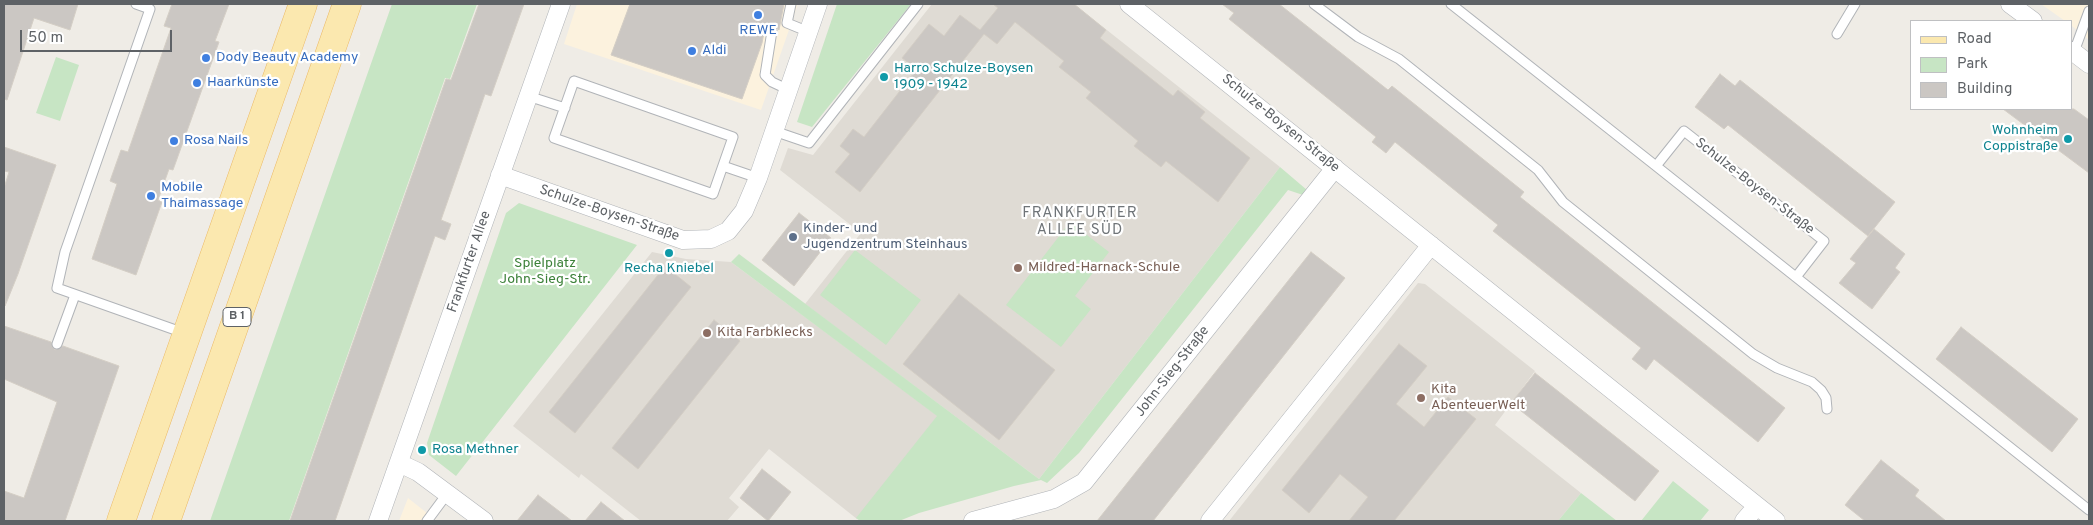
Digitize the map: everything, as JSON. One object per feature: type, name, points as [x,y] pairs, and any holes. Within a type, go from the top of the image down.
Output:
[{"type":"main road","points":[[121,521],[303,4]]},
{"type":"main road","name":"B 1","points":[[166,521],[347,4]]},
{"type":"street","name":"Frankfurter Allee","points":[[378,521],[561,4]]},
{"type":"street","name":"Schulze-Boysen-Straße","points":[[500,175],[683,240],[710,239],[728,230],[744,212],[758,178],[818,4]]},
{"type":"street","name":"Schulze-Boysen-Straße","points":[[1129,4],[1776,521]]},
{"type":"street","points":[[2010,4],[2032,20]]},
{"type":"street","points":[[2073,51],[2089,64]]},
{"type":"street","name":"John-Sieg-Straße","points":[[973,521],[1054,499],[1076,488],[1089,478],[1335,168]]},
{"type":"street","points":[[1210,521],[1431,245]]},
{"type":"street","points":[[399,463],[418,472],[484,521]]},
{"type":"street","points":[[1744,521],[1756,506]]},
{"type":"lane","points":[[136,4],[150,9],[65,252],[56,288],[186,334]]},
{"type":"lane","points":[[791,4],[787,23],[809,32]]},
{"type":"lane","points":[[774,131],[809,143],[918,4]]},
{"type":"lane","points":[[1314,4],[1358,38],[1399,59],[1538,170],[1563,202],[1753,354],[1777,368],[1817,386],[1826,398],[1827,409]]},
{"type":"lane","points":[[1451,4],[2089,510]]},
{"type":"lane","points":[[1837,34],[1855,4]]},
{"type":"lane","points":[[2073,51],[2089,11]]},
{"type":"lane","points":[[772,31],[765,75],[772,82],[789,90]]},
{"type":"lane","points":[[574,82],[733,138],[723,166],[713,194],[554,138],[574,82]]},
{"type":"lane","points":[[528,96],[565,108]]},
{"type":"lane","name":"Schulze-Boysen-Straße","points":[[1656,166],[1684,131],[1824,241],[1796,277]]},
{"type":"lane","points":[[723,166],[758,178]]},
{"type":"lane","points":[[57,344],[75,295]]},
{"type":"lane","points":[[427,521],[446,494]]},
{"type":"shaded area","points":[[577,4],[798,4],[761,110],[564,44]]},
{"type":"shaded area","name":"Mildred-Harnack-Schule","points":[[932,4],[1074,4],[1280,167],[1039,479],[805,304],[861,233],[780,170],[788,148],[813,155]]},
{"type":"shaded area","points":[[2041,4],[2089,4],[2089,40],[2073,27],[2073,20],[2064,20]]},
{"type":"shaded area","name":"Kita Farbklecks","points":[[652,252],[686,259],[731,262],[938,416],[857,519],[769,449],[729,498],[739,507],[727,521],[641,521],[581,474],[579,478],[513,426]]},
{"type":"shaded area","name":"Kita AbenteuerWelt","points":[[1418,283],[1425,284],[1535,371],[1495,425],[1581,493],[1558,521],[1229,521]]},
{"type":"shaded area","points":[[408,498],[437,521],[399,521]]},
{"type":"green space","points":[[392,4],[477,4],[450,79],[445,78],[289,521],[210,521]]},
{"type":"green space","points":[[837,4],[911,4],[812,127],[797,122]]},
{"type":"green space","points":[[56,57],[79,65],[60,121],[36,113]]},
{"type":"green space","points":[[1280,167],[1307,190],[1303,195],[1288,190],[1079,453],[1047,483],[1041,480],[1014,486],[919,513],[899,521],[860,521],[856,518],[937,416],[731,262],[739,254],[1039,479]]},
{"type":"green space","name":"Spielplatz John-Sieg-Str.","points":[[519,203],[637,245],[456,476],[429,455],[427,443],[506,213]]},
{"type":"green space","points":[[1070,222],[1109,252],[1075,296],[1091,309],[1061,347],[1006,305]]},
{"type":"green space","points":[[855,250],[921,300],[886,345],[820,295]]},
{"type":"green space","points":[[1673,481],[1709,510],[1700,521],[1641,521]]},
{"type":"green space","points":[[1581,493],[1617,521],[1558,521]]},
{"type":"building","points":[[4,4],[78,4],[70,30],[34,18],[7,100],[4,99]]},
{"type":"building","points":[[172,4],[229,4],[215,41],[219,42],[173,170],[169,169],[158,200],[162,202],[136,275],[92,259],[117,184],[110,181],[121,150],[128,152],[171,28],[164,26]]},
{"type":"building","points":[[479,4],[524,4],[491,96],[485,94],[441,220],[451,224],[445,240],[435,236],[335,521],[290,521],[446,79],[451,80]]},
{"type":"building","name":"Aldi","points":[[630,4],[784,4],[779,30],[773,25],[765,27],[762,43],[742,99],[611,55]]},
{"type":"building","points":[[993,4],[1074,4],[1106,30],[1100,38],[1173,96],[1178,90],[1205,112],[1200,118],[1250,158],[1218,202],[1166,161],[1161,167],[1134,146],[1138,141],[1086,98],[1091,92],[1059,67],[1064,61],[1015,22],[997,44],[984,34],[860,192],[835,172],[850,154],[840,146],[853,129],[864,137],[917,69],[902,58],[929,24],[944,36],[960,15],[980,30],[998,8]]},
{"type":"building","points":[[1222,4],[1279,4],[1388,90],[1392,86],[1524,192],[1520,197],[1785,408],[1758,442],[1654,359],[1646,370],[1632,359],[1641,348],[1493,231],[1498,225],[1395,142],[1386,153],[1372,142],[1376,137],[1229,19],[1234,13]]},
{"type":"building","points":[[1720,74],[1735,86],[1740,80],[1895,202],[1868,236],[1728,125],[1724,129],[1695,107]]},
{"type":"building","name":"Wohnheim Coppistraße","points":[[2074,109],[2089,120],[2089,173],[2004,110]]},
{"type":"building","points":[[4,147],[56,165],[5,306],[4,188],[9,172],[4,171]]},
{"type":"building","points":[[799,213],[831,238],[794,286],[762,260]]},
{"type":"building","points":[[1874,229],[1905,254],[1895,268],[1900,272],[1872,309],[1839,283],[1856,263],[1850,259]]},
{"type":"building","points":[[1311,252],[1345,278],[1153,521],[1097,521]]},
{"type":"building","points":[[665,266],[691,287],[575,433],[549,412]]},
{"type":"building","points":[[959,294],[1055,370],[999,440],[903,364]]},
{"type":"building","points":[[714,320],[740,341],[638,469],[612,448]]},
{"type":"building","points":[[4,326],[51,342],[55,350],[63,346],[119,366],[65,521],[4,521],[4,491],[24,498],[57,402],[4,379]]},
{"type":"building","points":[[1961,327],[2078,419],[2052,452],[1936,359]]},
{"type":"building","points":[[1399,344],[1427,366],[1396,404],[1424,427],[1448,397],[1476,419],[1394,521],[1349,521],[1368,497],[1340,474],[1309,513],[1282,490]]},
{"type":"building","points":[[1535,373],[1659,471],[1635,501],[1511,403]]},
{"type":"building","points":[[1881,460],[1919,490],[1915,496],[1946,521],[1865,521],[1845,505]]},
{"type":"building","points":[[762,469],[791,492],[768,521],[740,498]]},
{"type":"building","points":[[538,495],[572,521],[517,521]]},
{"type":"building","points":[[601,502],[625,521],[585,521]]},
{"type":"place","name":"REWE","points":[[758,15]]},
{"type":"place","name":"Aldi","points":[[692,51]]},
{"type":"place","name":"Dody Beauty Academy","points":[[206,58]]},
{"type":"place","name":"Harro Schulze-Boysen 1909 - 1942","points":[[884,77]]},
{"type":"place","name":"Haarkünste","points":[[197,83]]},
{"type":"place","name":"Wohnheim Coppistraße","points":[[2068,139]]},
{"type":"place","name":"Rosa Nails","points":[[174,141]]},
{"type":"place","name":"Mobile Thaimassage","points":[[151,196]]},
{"type":"place","name":"Kinder- und Jugendzentrum Steinhaus","points":[[793,237]]},
{"type":"place","name":"Recha Kniebel","points":[[669,253]]},
{"type":"place","name":"Mildred-Harnack-Schule","points":[[1018,268]]},
{"type":"place","name":"Kita Farbklecks","points":[[707,333]]},
{"type":"place","name":"Kita AbenteuerWelt","points":[[1421,398]]},
{"type":"place","name":"Rosa Methner","points":[[422,450]]},
{"type":"district","name":"FRANKFURTER ALLEE SÜD","points":[[1080,222]]}]
